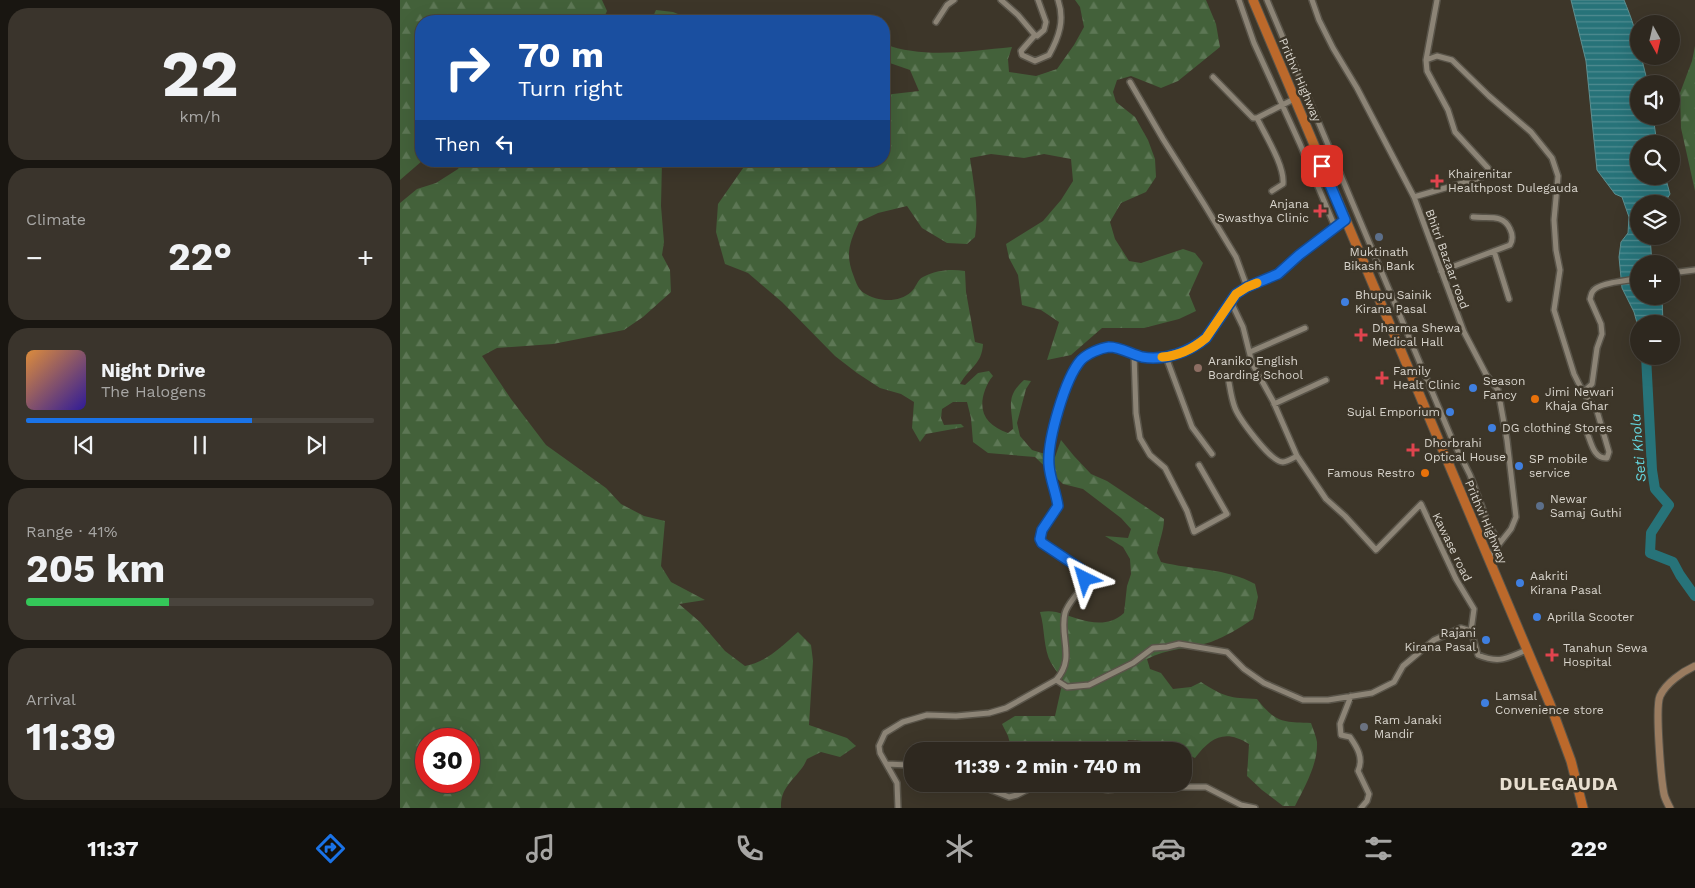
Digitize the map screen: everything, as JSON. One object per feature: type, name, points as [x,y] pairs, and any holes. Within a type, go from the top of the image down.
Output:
[{"type":"highway","name":"Prithvi Highway","points":[[1252,0],[1550,704],[1571,761],[1583,808]]},
{"type":"street","points":[[936,22],[947,5],[954,0]]},
{"type":"street","points":[[1001,0],[1035,35]]},
{"type":"street","points":[[1038,0],[1046,22],[1044,30],[1041,34],[1035,35],[1021,52],[1022,55],[1035,61],[1049,55],[1056,42],[1062,17],[1058,0]]},
{"type":"street","points":[[1238,0],[1254,43],[1334,227]]},
{"type":"street","points":[[1267,0],[1452,439],[1470,475],[1489,526],[1500,543]]},
{"type":"street","name":"Bhitri Bazaar road","points":[[1312,0],[1326,34],[1414,197],[1464,332],[1487,376],[1498,390],[1507,440],[1516,518],[1511,529],[1488,558]]},
{"type":"street","points":[[1414,197],[1488,174],[1488,168],[1455,132],[1448,110],[1427,70],[1426,60],[1437,0]]},
{"type":"street","points":[[1426,60],[1437,56],[1452,60],[1489,96],[1531,132],[1554,163],[1558,176],[1554,220],[1556,250],[1560,270],[1554,310],[1574,374],[1583,392],[1597,411],[1609,452],[1608,458],[1602,459],[1596,455],[1586,430]]},
{"type":"street","points":[[1213,77],[1250,116],[1257,118],[1294,100]]},
{"type":"street","points":[[1130,82],[1236,257],[1247,287]]},
{"type":"street","points":[[1257,118],[1271,146],[1283,177],[1282,184],[1272,191]]},
{"type":"street","points":[[1441,271],[1510,245],[1513,234],[1508,225],[1494,217],[1473,217]]},
{"type":"street","points":[[898,808],[897,783],[880,753],[879,746],[885,733],[903,722],[927,715],[956,716],[990,713],[1006,708],[1056,680],[1066,664],[1064,616],[1069,602],[1084,585],[1085,579],[1082,570],[1048,548],[1040,539],[1044,526],[1058,506],[1049,464],[1052,434],[1067,386],[1083,358],[1108,347],[1142,357],[1166,357],[1180,353],[1200,343],[1206,338],[1236,294],[1247,287],[1278,274],[1299,255],[1345,220]]},
{"type":"street","points":[[1494,251],[1509,300]]},
{"type":"street","points":[[1680,271],[1695,270]]},
{"type":"street","points":[[1583,392],[1592,384],[1597,348],[1602,334],[1601,324],[1590,298],[1593,290],[1606,284],[1630,280]]},
{"type":"street","points":[[1228,377],[1234,405],[1240,418],[1259,442],[1276,461],[1284,463],[1297,456],[1274,404],[1256,372],[1243,327],[1231,302]]},
{"type":"street","points":[[1250,352],[1305,328]]},
{"type":"street","points":[[1134,354],[1136,413],[1140,438],[1150,455],[1165,468],[1188,511],[1194,532],[1227,514],[1199,465]]},
{"type":"street","points":[[1166,357],[1192,427],[1212,454]]},
{"type":"street","points":[[1274,404],[1326,380]]},
{"type":"street","name":"Kawase road","points":[[1297,456],[1326,499],[1345,516],[1376,550],[1421,504],[1456,579],[1474,609],[1471,631],[1478,656],[1491,660],[1501,660],[1527,650]]},
{"type":"street","points":[[1056,680],[1067,687],[1089,685],[1133,663],[1154,648],[1179,644],[1227,652],[1244,669],[1264,683],[1303,700],[1328,700],[1372,692],[1394,682],[1403,666],[1434,640],[1461,628],[1471,631]]},
{"type":"street","points":[[1670,808],[1664,795],[1658,702],[1664,689],[1695,666]]},
{"type":"street","points":[[1350,696],[1340,724],[1341,735],[1350,737],[1359,752],[1361,761],[1358,771],[1369,794],[1367,801],[1361,808]]},
{"type":"street","points":[[887,764],[904,765]]},
{"type":"street","points":[[1192,787],[1206,787],[1241,805],[1256,808]]},
{"type":"street","points":[[996,792],[1009,797],[1023,792]]},
{"type":"green space","points":[[400,0],[602,0],[607,11],[605,15],[415,15],[415,167],[400,180]]},
{"type":"green space","points":[[1075,0],[1206,0],[1216,24],[1220,47],[1178,81],[1161,88],[1131,76],[1117,80],[1113,92],[1116,102],[1135,117],[1148,140],[1155,159],[1156,177],[1146,192],[1121,203],[1110,222],[1115,239],[1129,261],[1141,263],[1183,249],[1195,253],[1203,263],[1189,294],[1196,311],[1179,319],[1144,328],[1102,328],[1071,355],[1047,360],[1059,322],[1041,310],[1022,305],[1018,275],[1009,258],[1006,244],[1043,221],[1061,200],[1073,181],[1071,159],[1044,154],[1024,158],[991,154],[970,158],[976,198],[976,217],[975,237],[967,244],[947,243],[922,228],[907,206],[878,213],[859,222],[849,249],[851,269],[862,292],[882,300],[895,300],[906,296],[913,290],[921,278],[933,273],[954,270],[965,271],[966,292],[975,342],[983,344],[978,361],[960,384],[965,385],[978,373],[989,371],[993,376],[985,390],[982,405],[989,422],[1008,433],[1013,429],[1012,397],[1024,380],[1031,381],[1026,389],[1017,423],[1020,436],[1032,450],[1055,457],[1061,440],[1091,474],[1107,481],[1164,519],[1157,553],[1161,562],[1221,572],[1255,584],[1258,597],[1253,619],[1233,632],[1211,642],[1162,653],[1147,659],[1150,669],[1161,673],[1173,689],[1191,687],[1201,682],[1228,696],[1257,699],[1269,713],[1280,720],[1311,723],[1317,742],[1317,750],[1310,775],[1295,806],[1283,806],[1247,776],[1249,744],[1233,737],[1226,736],[1213,740],[1195,758],[1192,757],[1192,742],[1128,740],[1127,742],[1010,742],[1002,724],[1015,716],[1055,716],[1063,680],[1048,657],[1040,612],[1056,612],[1099,623],[1116,619],[1124,613],[1127,586],[1131,574],[1130,559],[1123,547],[1105,536],[1128,538],[1131,529],[1121,518],[1083,489],[1063,484],[1035,457],[988,453],[973,442],[971,418],[967,402],[953,402],[942,409],[941,418],[944,425],[961,424],[964,427],[926,434],[920,442],[912,428],[914,402],[901,394],[880,388],[857,373],[835,356],[782,302],[748,273],[725,264],[716,232],[718,204],[744,167],[890,167],[890,94],[919,91],[910,70],[890,63],[890,46],[931,53],[1012,47],[1008,59],[1009,72],[1036,76],[1057,69],[1084,27],[1080,7]]},
{"type":"green space","points":[[656,10],[680,15],[654,15]]},
{"type":"green space","points":[[1695,46],[1695,191],[1681,128],[1680,93],[1692,61]]},
{"type":"green space","points":[[459,167],[662,167],[661,206],[664,242],[662,255],[670,270],[671,292],[643,317],[624,330],[553,344],[497,348],[482,356],[511,399],[546,445],[606,488],[621,504],[644,516],[665,521],[661,566],[671,582],[705,600],[679,604],[700,622],[725,651],[745,666],[767,657],[798,632],[811,645],[813,661],[809,725],[847,738],[856,746],[840,757],[821,752],[807,759],[804,766],[787,787],[781,808],[400,808],[400,203],[417,189],[436,183]]},
{"type":"water","points":[[1571,0],[1624,0],[1630,17],[1630,65],[1643,65],[1646,75],[1630,75],[1630,125],[1654,125],[1656,135],[1630,135],[1630,185],[1668,185],[1670,194],[1630,195],[1630,245],[1651,245],[1651,255],[1630,255],[1630,304],[1622,288],[1619,257],[1621,242],[1628,233],[1629,217],[1622,197],[1615,194],[1597,170],[1586,61]]},
{"type":"water","points":[[1630,305],[1662,305],[1663,315],[1635,315]]},
{"type":"waterway","name":"Seti Khola","points":[[1646,365],[1652,470],[1655,489],[1669,505],[1651,533],[1650,553],[1673,562],[1695,596]]},
{"type":"slow traffic","points":[[1162,357],[1180,353],[1200,343],[1206,338],[1236,294],[1257,283]]},
{"type":"place","name":"Khairenitar Healthpost Dulegauda","points":[[1437,181]]},
{"type":"place","name":"Anjana Swasthya Clinic","points":[[1320,211]]},
{"type":"place","name":"Muktinath Bikash Bank","points":[[1379,237]]},
{"type":"place","name":"Bhupu Sainik Kirana Pasal","points":[[1345,302]]},
{"type":"place","name":"Dharma Shewa Medical Hall","points":[[1361,335]]},
{"type":"place","name":"Araniko English Boarding School","points":[[1198,368]]},
{"type":"place","name":"Family Healt Clinic","points":[[1382,378]]},
{"type":"place","name":"Season Fancy","points":[[1473,388]]},
{"type":"place","name":"Jimi Newari Khaja Ghar","points":[[1535,399]]},
{"type":"place","name":"Sujal Emporium","points":[[1450,412]]},
{"type":"place","name":"DG clothing Stores","points":[[1492,428]]},
{"type":"place","name":"Dhorbrahi Optical House","points":[[1413,450]]},
{"type":"place","name":"SP mobile service","points":[[1519,466]]},
{"type":"place","name":"Famous Restro","points":[[1425,473]]},
{"type":"place","name":"Newar Samaj Guthi","points":[[1540,506]]},
{"type":"place","name":"Aakriti Kirana Pasal","points":[[1520,583]]},
{"type":"place","name":"Aprilla Scooter","points":[[1537,617]]},
{"type":"place","name":"Rajani Kirana Pasal","points":[[1486,640]]},
{"type":"place","name":"Tanahun Sewa Hospital","points":[[1552,655]]},
{"type":"place","name":"Lamsal Convenience store","points":[[1485,703]]},
{"type":"place","name":"Ram Janaki Mandir","points":[[1364,727]]},
{"type":"district","name":"DULEGAUDA","points":[[1559,783]]},
{"type":"route","points":[[1085,579],[1082,570],[1048,548],[1040,539],[1044,526],[1058,506],[1049,464],[1052,434],[1067,386],[1077,366],[1083,358],[1108,347],[1142,357],[1154,358],[1180,353],[1200,343],[1206,338],[1236,294],[1247,287],[1278,274],[1299,255],[1345,220],[1322,166]]}]
